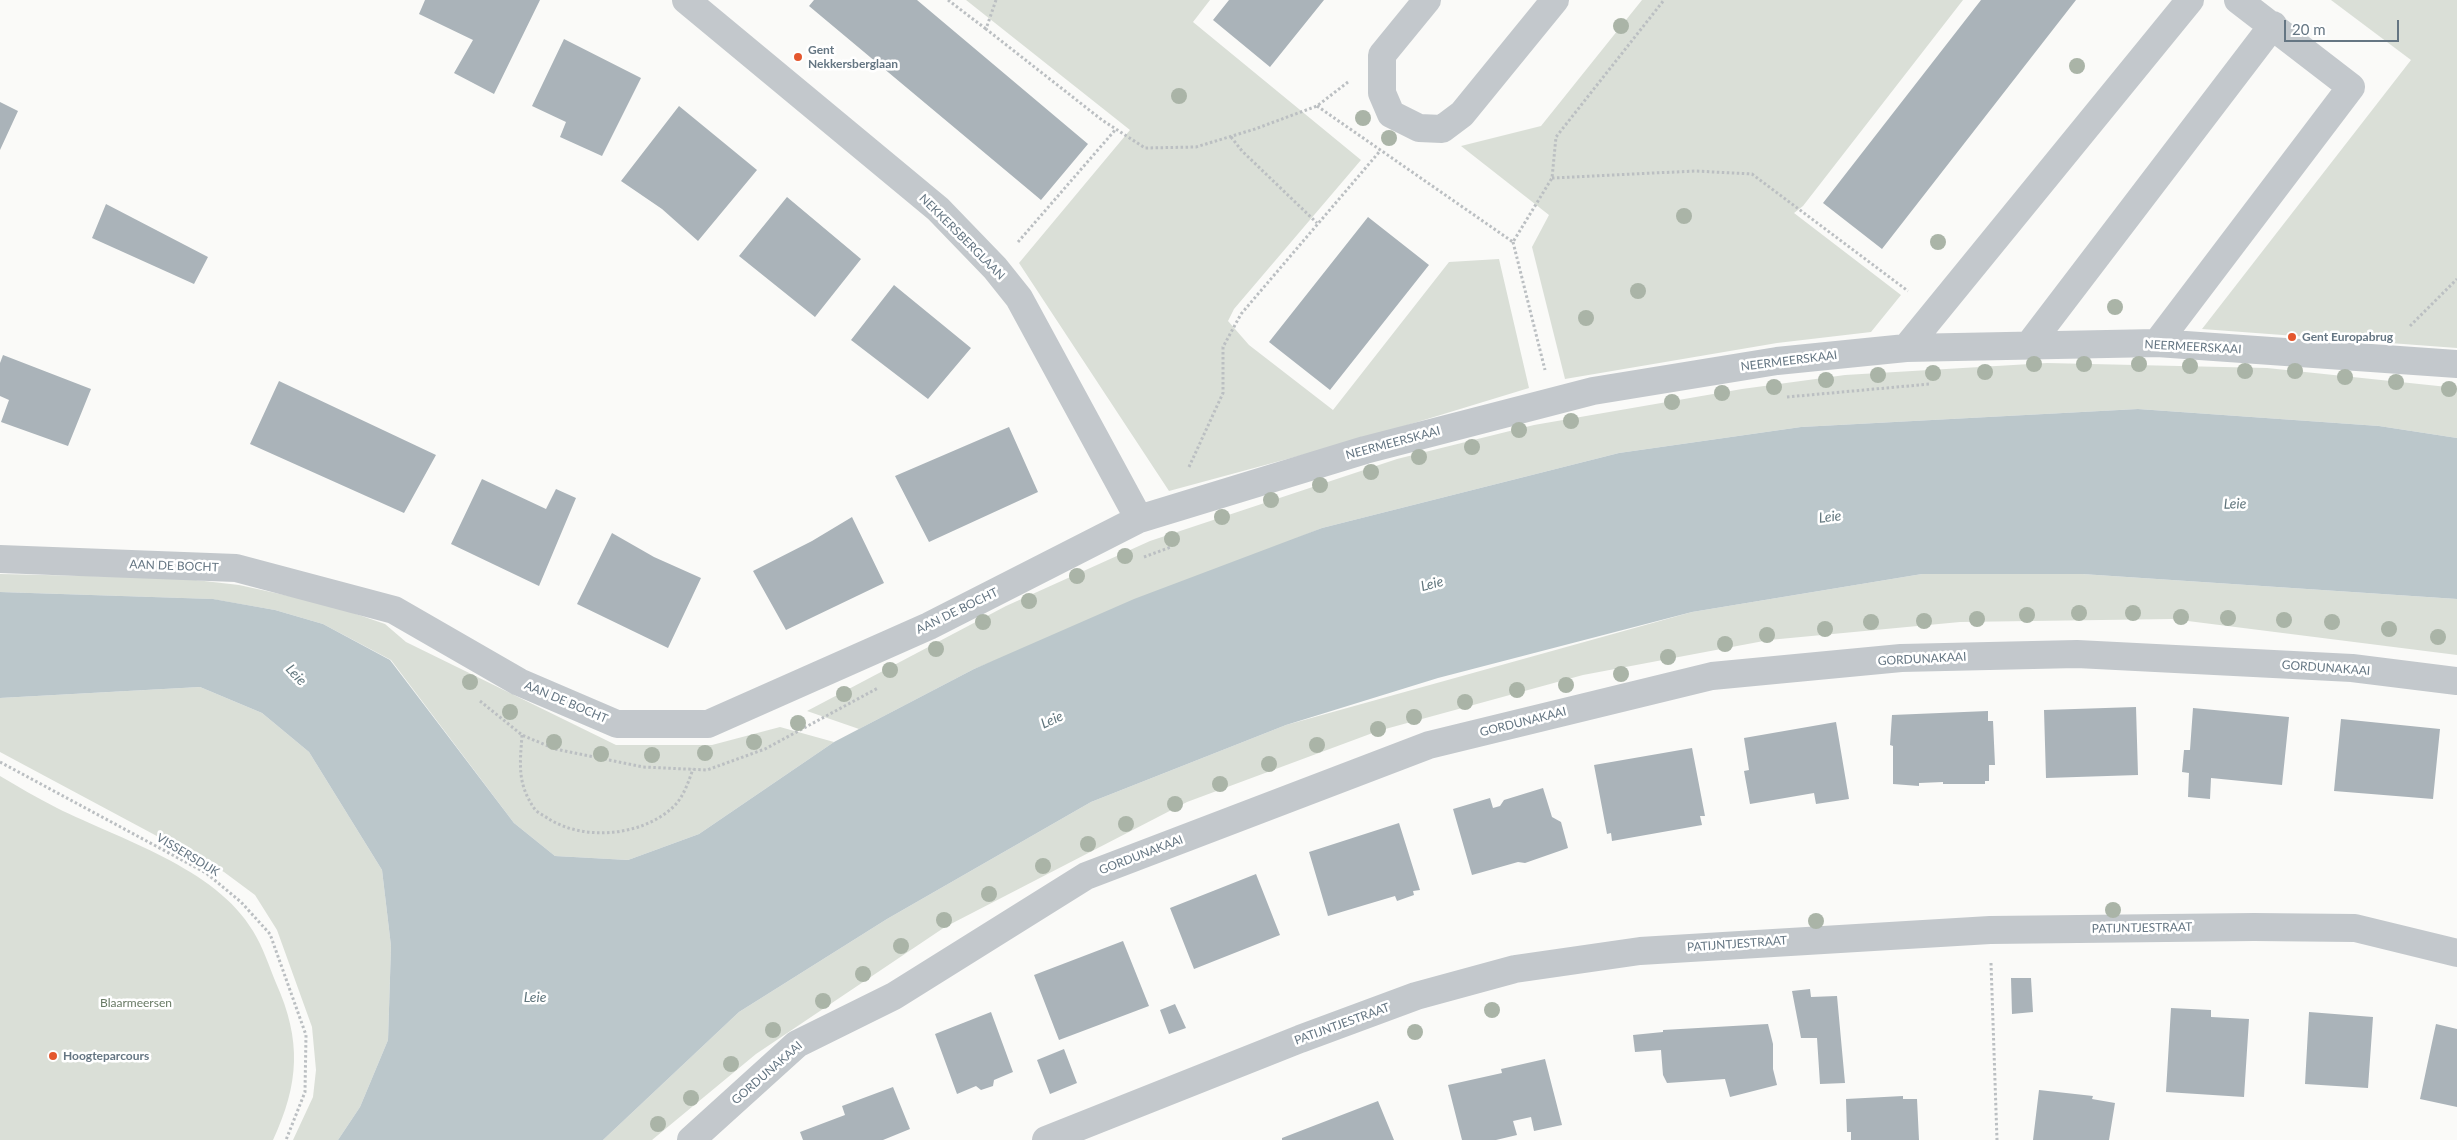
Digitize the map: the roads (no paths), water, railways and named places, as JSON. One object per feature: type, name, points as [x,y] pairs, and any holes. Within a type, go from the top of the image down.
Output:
[{"type":"street","name":"NEKKERSBERGLAAN","points":[[686,0],[938,209],[995,268],[1019,298],[1139,519]]},
{"type":"street","points":[[1427,0],[1382,55],[1382,93],[1391,114],[1419,128],[1442,129],[1462,114],[1555,0]]},
{"type":"street","points":[[1906,348],[2190,0]]},
{"type":"street","points":[[2156,343],[2351,87],[2273,25],[2238,0]]},
{"type":"street","points":[[2029,345],[2273,25]]},
{"type":"street","name":"NEERMEERSKAAI","points":[[1139,519],[1365,450],[1593,391],[1777,361],[1906,348],[2156,343],[2457,364]]},
{"type":"street","name":"AAN DE BOCHT","points":[[0,559],[236,568],[394,610],[519,682],[617,724],[708,724],[929,626],[1139,519]]},
{"type":"street","name":"GORDUNAKAAI","points":[[691,1140],[797,1044],[894,996],[1086,876],[1429,745],[1712,676],[1902,658],[2077,654],[2352,668],[2457,681]]},
{"type":"street","name":"PATIJNTJESTRAAT","points":[[1046,1140],[1300,1039],[1398,1003],[1515,969],[1640,951],[1753,942],[1990,930],[2254,926],[2355,928],[2457,953]]},
{"type":"water","name":"Leie","points":[[2138,409],[2379,426],[2457,438],[2457,599],[2082,574],[1922,574],[1692,612],[1438,678],[1286,725],[1091,802],[887,919],[739,1012],[603,1140],[338,1140],[360,1107],[388,1040],[391,946],[382,870],[309,752],[262,713],[200,687],[0,698],[0,592],[213,599],[275,610],[323,624],[390,660],[514,823],[555,856],[628,860],[699,834],[834,742],[974,669],[1134,599],[1322,528],[1619,453],[1801,427]]},
{"type":"place","name":"Gent Nekkersberglaan","points":[[798,57]]},
{"type":"place","name":"Gent Europabrug","points":[[2292,337]]},
{"type":"place","name":"Hoogteparcours","points":[[53,1056]]},
{"type":"park label","name":"Blaarmeersen","points":[[136,1003]]}]
